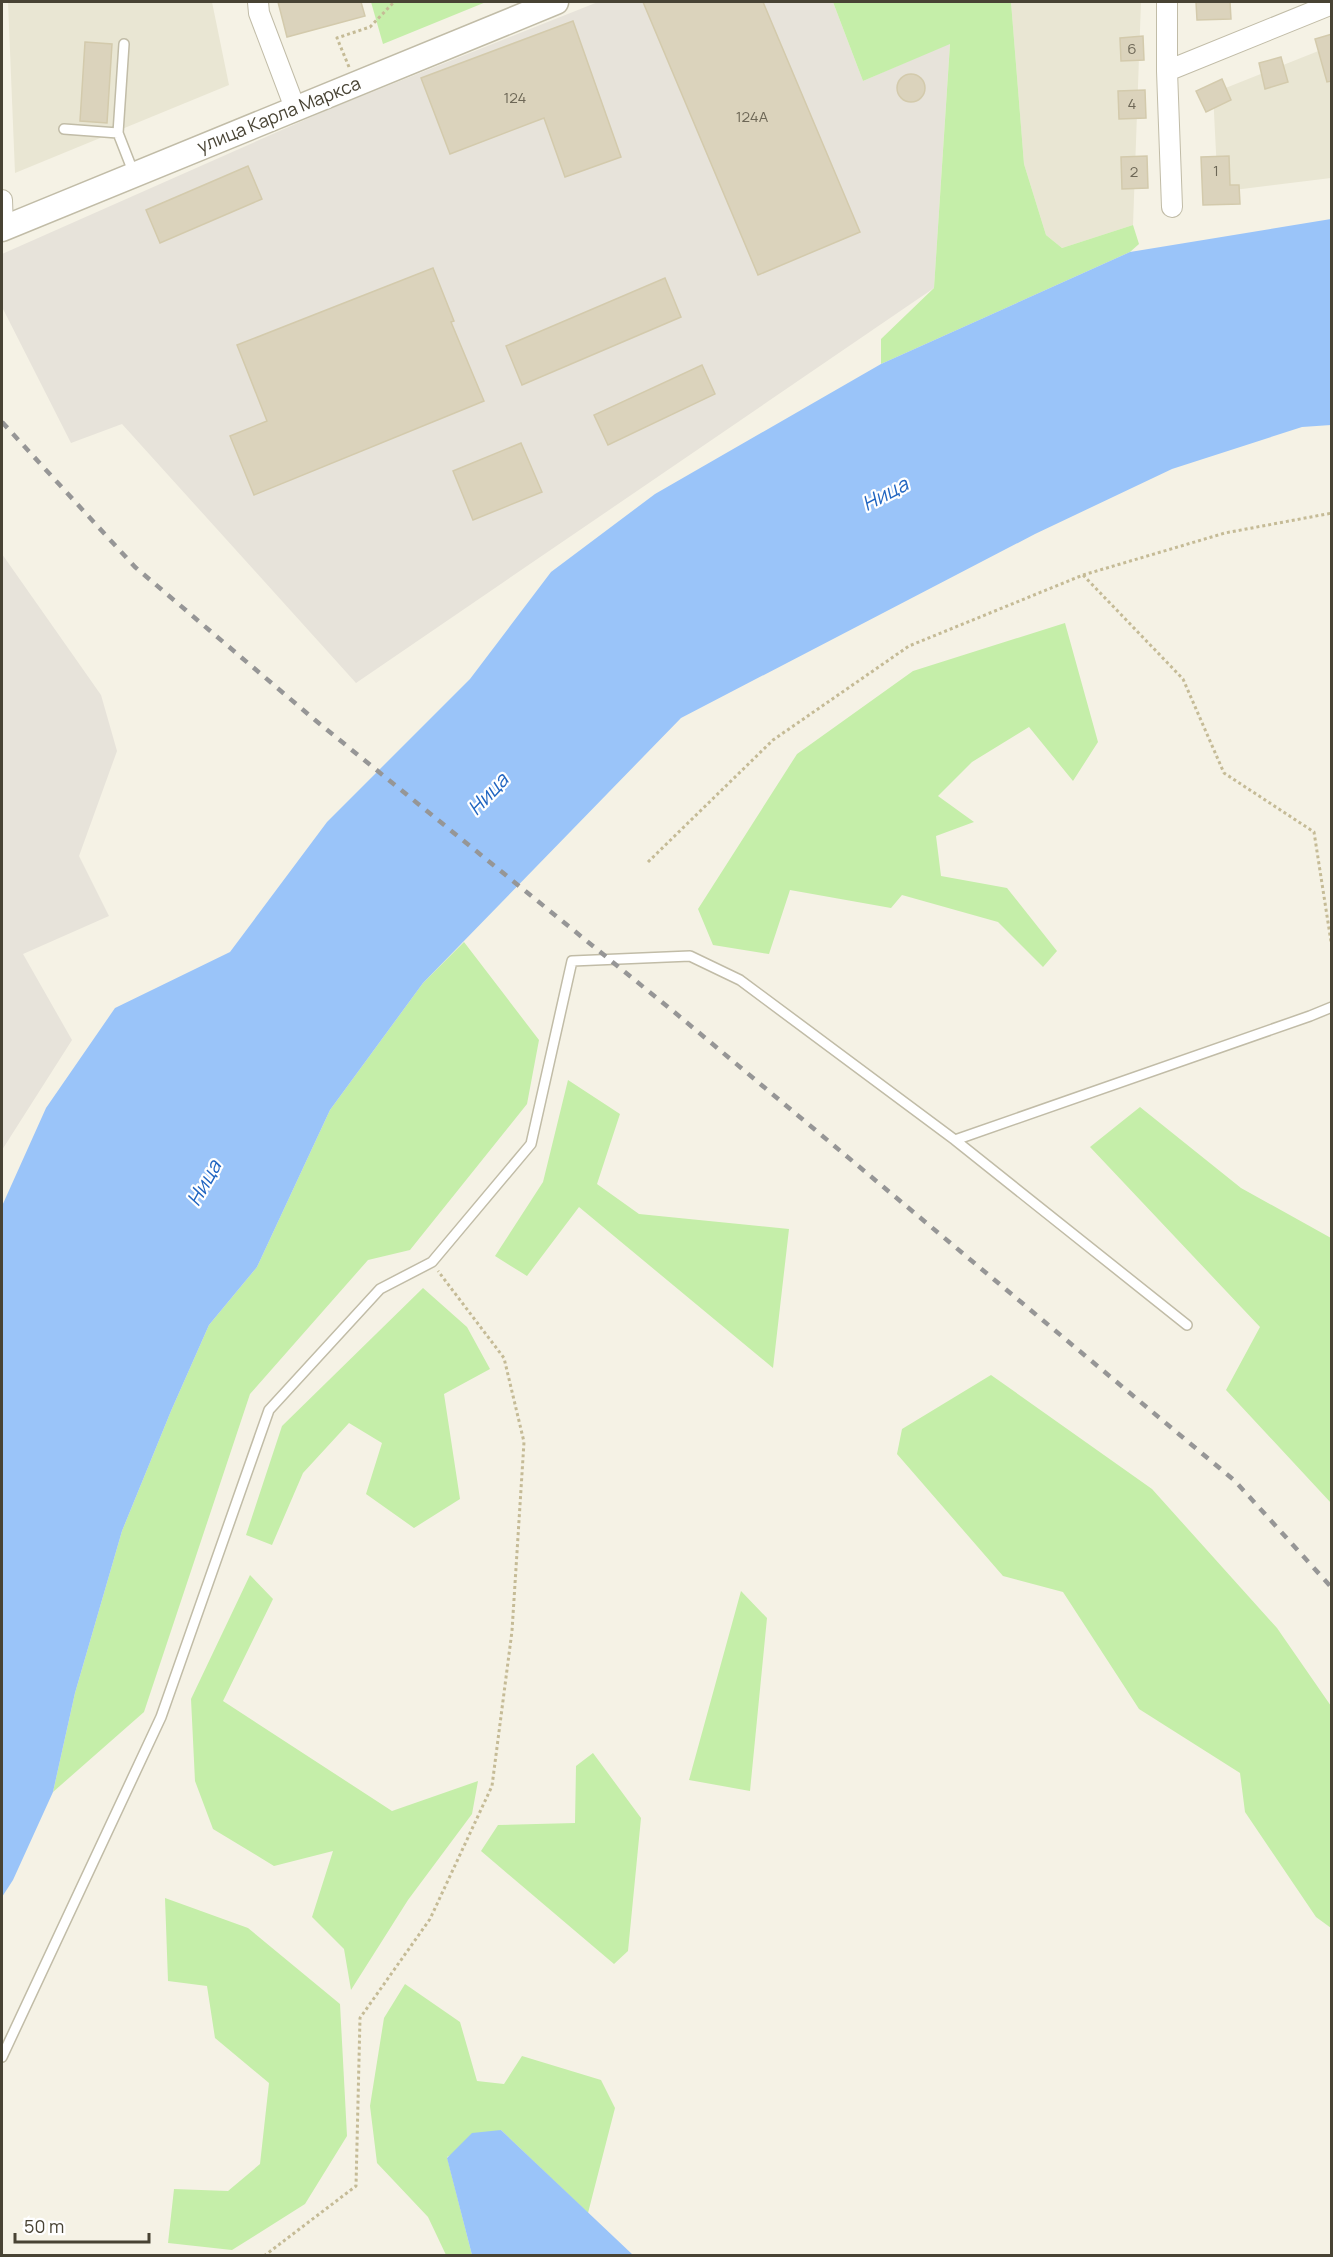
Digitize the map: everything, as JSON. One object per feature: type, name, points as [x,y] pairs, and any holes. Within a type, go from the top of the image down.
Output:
[{"type":"street","points":[[258,2],[259,13],[295,108]]},
{"type":"street","name":"улица Карла Маркса","points":[[2,228],[556,2]]},
{"type":"street","points":[[1167,2],[1172,207]]},
{"type":"street","points":[[1167,71],[1332,4]]},
{"type":"street","points":[[2,200],[2,228]]},
{"type":"lane","points":[[124,44],[117,133],[134,174]]},
{"type":"lane","points":[[64,129],[117,133]]},
{"type":"lane","points":[[2,2057],[162,1717],[269,1410],[380,1289],[432,1262],[531,1144],[572,961],[690,956],[740,980],[955,1140],[1187,1325]]},
{"type":"lane","points":[[955,1140],[1310,1017],[1332,1007]]},
{"type":"path","points":[[356,84],[337,38],[370,27],[394,2]]},
{"type":"path","points":[[648,862],[773,740],[909,646],[1083,575],[1225,533],[1332,513]]},
{"type":"path","points":[[1083,575],[1183,679],[1224,773],[1314,832],[1332,948]]},
{"type":"path","points":[[264,2256],[356,2186],[360,2018],[430,1919],[492,1786],[512,1631],[524,1442],[504,1358],[432,1262]]},
{"type":"shaded area","points":[[8,2],[212,2],[229,85],[15,173]]},
{"type":"shaded area","points":[[598,2],[833,2],[863,81],[950,43],[934,288],[356,683],[122,424],[71,443],[2,307],[2,254],[327,110]]},
{"type":"shaded area","points":[[1011,2],[1141,2],[1133,225],[1062,248],[1046,235],[1024,164]]},
{"type":"shaded area","points":[[1331,46],[1331,178],[1218,192],[1213,93]]},
{"type":"shaded area","points":[[2,554],[101,695],[117,751],[79,856],[109,916],[23,954],[72,1040],[2,1150]]},
{"type":"green space","points":[[371,2],[486,2],[383,44]]},
{"type":"green space","points":[[833,2],[1011,2],[1024,164],[1046,235],[1062,248],[1133,225],[1139,244],[1130,252],[881,364],[881,339],[934,288],[950,44],[863,81]]},
{"type":"green space","points":[[1065,623],[1098,742],[1073,781],[1029,727],[972,762],[938,796],[974,822],[936,836],[941,876],[1007,888],[1057,951],[1043,967],[998,922],[902,895],[891,908],[790,890],[769,954],[713,945],[698,909],[797,754],[913,671]]},
{"type":"green space","points":[[464,942],[539,1040],[527,1104],[410,1250],[368,1260],[250,1394],[144,1712],[53,1792],[75,1693],[122,1531],[209,1325],[257,1267],[330,1110],[423,983]]},
{"type":"green space","points":[[568,1080],[620,1114],[597,1184],[639,1214],[789,1229],[773,1368],[579,1207],[527,1276],[495,1256],[543,1182]]},
{"type":"green space","points":[[1140,1107],[1241,1188],[1331,1238],[1331,1503],[1226,1390],[1260,1327],[1090,1147]]},
{"type":"green space","points":[[423,1288],[467,1327],[490,1369],[444,1394],[460,1499],[414,1528],[366,1494],[382,1443],[349,1423],[303,1473],[272,1545],[246,1535],[282,1426]]},
{"type":"green space","points":[[991,1375],[1152,1489],[1277,1628],[1331,1706],[1331,1928],[1316,1917],[1245,1812],[1240,1773],[1139,1709],[1063,1592],[1003,1576],[897,1454],[902,1429]]},
{"type":"green space","points":[[250,1575],[273,1599],[223,1701],[392,1811],[478,1781],[472,1814],[408,1900],[351,1990],[344,1949],[312,1917],[333,1851],[274,1866],[213,1829],[195,1781],[191,1699]]},
{"type":"green space","points":[[741,1591],[767,1618],[750,1791],[689,1780]]},
{"type":"green space","points":[[593,1753],[641,1818],[628,1951],[614,1964],[481,1851],[498,1825],[575,1823],[576,1766]]},
{"type":"green space","points":[[165,1898],[248,1928],[340,2004],[347,2136],[305,2204],[232,2250],[168,2243],[174,2189],[228,2191],[260,2164],[269,2083],[215,2038],[207,1986],[168,1981]]},
{"type":"green space","points":[[405,1984],[460,2022],[477,2081],[504,2084],[522,2056],[601,2080],[615,2108],[588,2213],[501,2130],[447,2157],[472,2255],[446,2255],[428,2217],[377,2163],[370,2106],[384,2018]]},
{"type":"water","name":"Ница","points":[[1331,219],[1331,425],[1302,427],[1172,469],[1035,534],[681,718],[423,983],[330,1110],[257,1267],[209,1325],[122,1531],[75,1693],[53,1792],[13,1880],[2,1897],[2,1206],[46,1108],[115,1008],[230,952],[327,822],[470,679],[551,572],[655,494],[881,364],[1130,252]]},
{"type":"water","points":[[501,2130],[633,2255],[472,2255],[447,2158],[472,2133]]},
{"type":"building","points":[[278,2],[361,2],[365,16],[287,37]]},
{"type":"building","points":[[643,2],[763,2],[860,232],[758,275]]},
{"type":"building","points":[[1196,2],[1230,2],[1231,19],[1197,20]]},
{"type":"building","points":[[573,21],[621,157],[565,177],[544,118],[450,154],[421,78]]},
{"type":"building","points":[[1332,34],[1332,81],[1327,82],[1315,39]]},
{"type":"building","points":[[1143,36],[1144,60],[1121,61],[1120,38]]},
{"type":"building","points":[[85,42],[112,44],[107,123],[80,121]]},
{"type":"building","points":[[1281,57],[1288,82],[1265,89],[1259,63]]},
{"type":"building","points":[[911,74],[921,78],[925,88],[921,98],[911,102],[901,98],[897,88],[901,78]]},
{"type":"building","points":[[1222,79],[1231,100],[1206,112],[1196,91]]},
{"type":"building","points":[[1145,90],[1146,118],[1119,119],[1118,91]]},
{"type":"building","points":[[1147,156],[1148,188],[1122,189],[1121,157]]},
{"type":"building","points":[[1229,156],[1230,185],[1239,185],[1240,204],[1203,205],[1201,157]]},
{"type":"building","points":[[248,166],[262,199],[160,243],[146,210]]},
{"type":"building","points":[[433,268],[454,321],[451,322],[484,401],[254,495],[230,436],[267,421],[237,345]]},
{"type":"building","points":[[665,278],[681,317],[522,385],[506,346]]},
{"type":"building","points":[[702,365],[715,394],[608,445],[594,415]]},
{"type":"building","points":[[521,443],[542,492],[473,520],[453,471]]},
{"type":"railway","points":[[2,422],[135,567],[315,720],[679,1016],[1235,1481],[1332,1588]]}]
